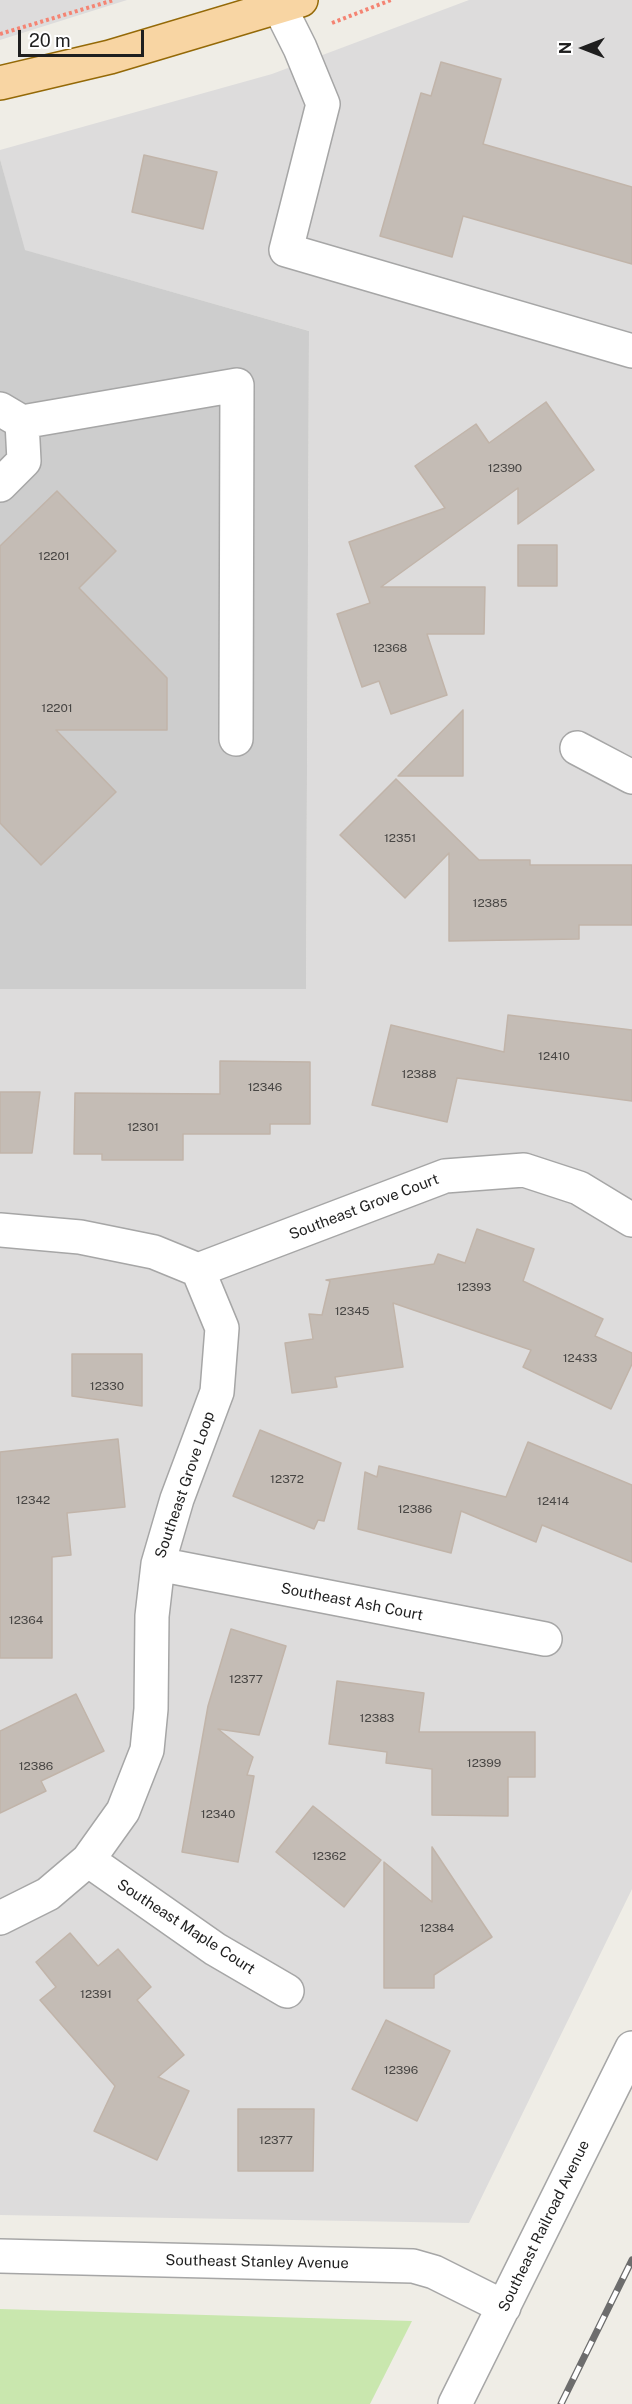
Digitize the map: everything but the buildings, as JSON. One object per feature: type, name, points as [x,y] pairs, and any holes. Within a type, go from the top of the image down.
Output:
[{"type":"main road","points":[[0,83],[110,57],[290,4]]},
{"type":"street","points":[[290,4],[300,48],[323,104],[286,250],[632,351]]},
{"type":"street","points":[[0,485],[24,460],[11,416],[237,386],[236,739]]},
{"type":"street","points":[[577,748],[632,777]]},
{"type":"street","name":"Southeast Grove Court","points":[[198,1270],[445,1176],[524,1170],[579,1188],[632,1220]]},
{"type":"street","points":[[0,1230],[80,1238],[143,1250],[198,1270]]},
{"type":"street","name":"Southeast Grove Loop","points":[[0,1918],[48,1894],[88,1860],[123,1811],[147,1750],[152,1709],[152,1616],[158,1564],[177,1499],[217,1392],[222,1328],[198,1270]]},
{"type":"street","name":"Southeast Ash Court","points":[[158,1564],[545,1639]]},
{"type":"street","name":"Southeast Maple Court","points":[[88,1860],[215,1949],[287,1991]]},
{"type":"street","name":"Southeast Railroad Avenue","points":[[455,2404],[632,2048]]},
{"type":"street","name":"Southeast Stanley Avenue","points":[[0,2256],[413,2266],[434,2272],[504,2307]]},
{"type":"path","points":[[0,34],[114,0]]},
{"type":"shaded area","points":[[0,0],[127,0],[0,40]]},
{"type":"shaded area","points":[[469,0],[632,0],[632,1889],[469,2223],[0,2215],[0,989],[306,988],[309,331],[24,250],[0,159],[0,150],[272,74]]},
{"type":"shaded area","points":[[0,159],[25,250],[309,331],[306,989],[0,989]]},
{"type":"green space","points":[[0,2309],[412,2321],[370,2404],[0,2404]]},
{"type":"railway","points":[[561,2404],[632,2260]]}]
